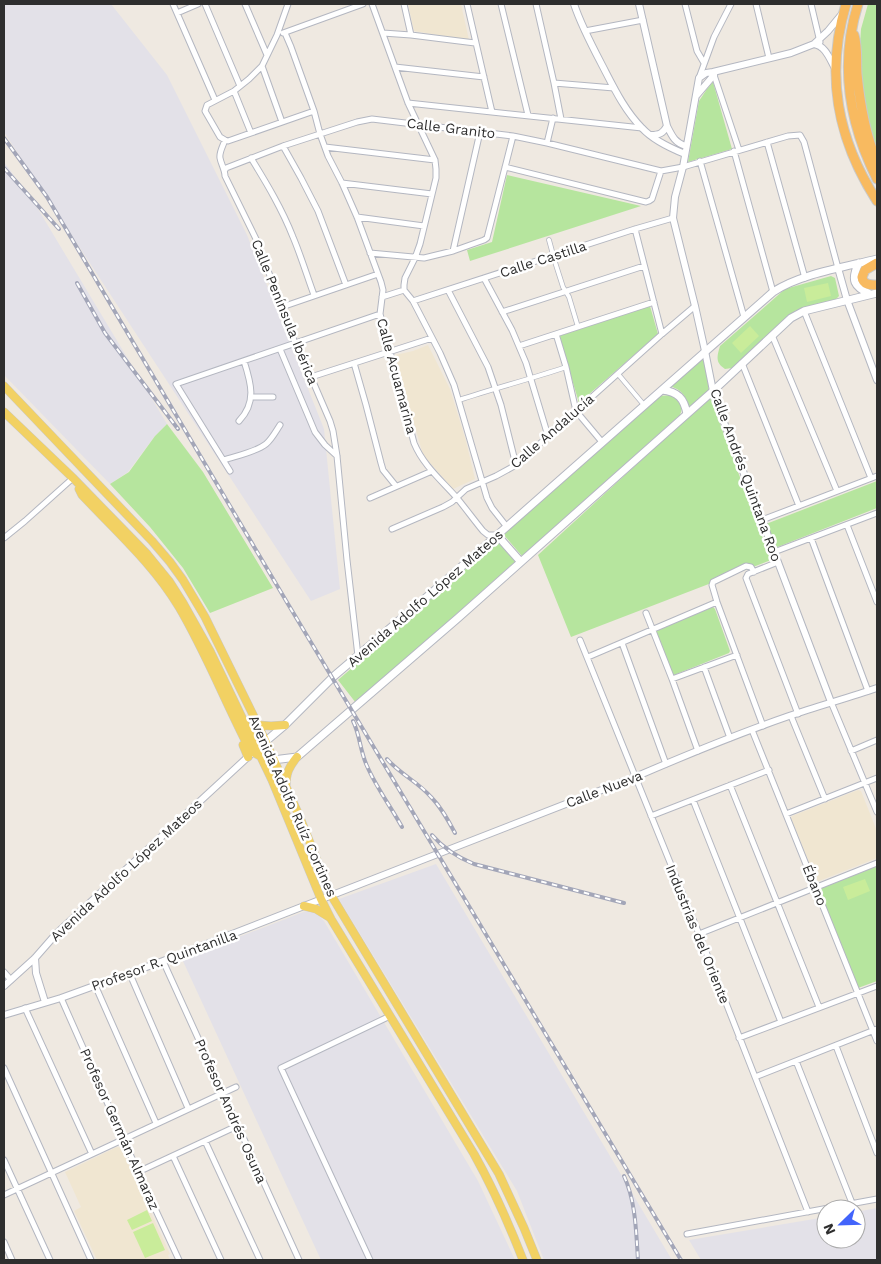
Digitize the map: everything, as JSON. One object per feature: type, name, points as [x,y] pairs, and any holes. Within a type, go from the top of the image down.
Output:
[{"type":"highway","points":[[858,4],[852,30],[848,67],[851,105],[862,145],[877,179]]},
{"type":"highway","points":[[845,8],[837,45],[838,100],[845,137],[857,166],[877,201]]},
{"type":"highway","points":[[852,30],[856,40],[858,79],[864,120],[870,145],[877,162]]},
{"type":"highway","points":[[877,261],[865,270],[862,276],[864,282],[868,285],[877,285]]},
{"type":"main road","name":"Avenida Adolfo López Mateos","points":[[254,753],[334,676],[358,657],[773,292],[789,282],[838,268],[877,261]]},
{"type":"main road","points":[[859,264],[854,271],[857,286],[860,290],[874,293]]},
{"type":"main road","points":[[286,788],[286,778],[290,766],[298,758],[713,391],[791,318],[804,311],[874,293]]},
{"type":"main road","name":"Avenida Adolfo Ruíz Cortines","points":[[4,386],[152,541],[183,580],[205,617],[258,725],[331,895],[499,1174],[537,1260]]},
{"type":"main road","points":[[662,390],[670,391],[679,396],[683,400],[687,414]]},
{"type":"main road","name":"Avenida Adolfo Ruíz Cortines","points":[[4,412],[75,480],[147,554],[169,581],[198,629],[254,753],[290,821],[332,919],[460,1130],[488,1180],[512,1230],[523,1260]]},
{"type":"main road","name":"Avenida Adolfo Ruíz Cortines","points":[[75,480],[82,495],[143,558],[179,606],[247,744],[254,753]]},
{"type":"main road","points":[[497,535],[520,561]]},
{"type":"main road","points":[[258,725],[285,725]]},
{"type":"main road","points":[[254,753],[274,760],[298,758]]},
{"type":"main road","points":[[304,906],[322,911],[332,919]]},
{"type":"street","points":[[173,4],[215,100]]},
{"type":"street","points":[[177,13],[198,4]]},
{"type":"street","points":[[205,4],[240,86]]},
{"type":"street","points":[[245,4],[267,55]]},
{"type":"street","points":[[277,35],[362,4]]},
{"type":"street","points":[[372,4],[408,103],[435,160],[436,178],[416,258],[405,278],[404,290],[413,301],[447,368],[459,400],[492,508],[507,526]]},
{"type":"street","points":[[404,4],[411,35]]},
{"type":"street","points":[[467,4],[492,112]]},
{"type":"street","points":[[501,4],[528,115]]},
{"type":"street","points":[[536,4],[561,119]]},
{"type":"street","points":[[574,4],[585,31],[614,88],[630,113],[650,135],[684,154]]},
{"type":"street","points":[[639,4],[667,126],[675,141],[686,146]]},
{"type":"street","points":[[685,4],[697,51],[704,63]]},
{"type":"street","points":[[756,4],[769,58]]},
{"type":"street","points":[[811,4],[818,43],[836,70]]},
{"type":"street","points":[[286,5],[277,35],[262,66],[250,79],[234,91],[207,104],[204,110],[220,137],[226,141],[314,111]]},
{"type":"street","points":[[699,78],[714,37],[729,5]]},
{"type":"street","points":[[699,78],[706,73],[714,74],[791,53],[818,43],[845,8]]},
{"type":"street","points":[[585,31],[643,20]]},
{"type":"street","name":"Calle Acuamarina","points":[[285,33],[314,111],[320,134],[357,217],[378,274],[383,290],[380,314],[414,443],[432,471],[483,532],[488,535],[497,535]]},
{"type":"street","points":[[382,33],[475,43]]},
{"type":"street","points":[[262,66],[282,122]]},
{"type":"street","points":[[395,67],[484,77]]},
{"type":"street","points":[[695,97],[714,74]]},
{"type":"street","points":[[714,74],[773,292]]},
{"type":"street","name":"Calle Andrés Quintana Roo","points":[[699,78],[675,197],[673,218],[695,306],[713,391],[726,431],[832,702]]},
{"type":"street","points":[[554,82],[614,88]]},
{"type":"street","points":[[234,91],[251,133]]},
{"type":"street","points":[[408,103],[642,128]]},
{"type":"street","points":[[547,143],[553,118]]},
{"type":"street","name":"Calle Granito","points":[[225,170],[283,146],[372,119],[513,136],[661,171],[800,135],[804,142],[838,268]]},
{"type":"street","points":[[650,135],[660,134],[667,126]]},
{"type":"street","points":[[453,251],[480,132]]},
{"type":"street","points":[[370,253],[416,258],[432,257],[487,238],[513,136]]},
{"type":"street","name":"Calle Península Ibérica","points":[[226,141],[220,158],[226,176],[257,241],[295,343],[330,421],[337,456],[358,657]]},
{"type":"street","points":[[767,142],[805,278]]},
{"type":"street","points":[[283,146],[318,211],[346,285]]},
{"type":"street","points":[[325,146],[435,160]]},
{"type":"street","points":[[251,158],[284,216],[314,296]]},
{"type":"street","points":[[700,161],[744,317]]},
{"type":"street","points":[[505,167],[646,202],[652,199],[661,171]]},
{"type":"street","points":[[342,183],[432,194]]},
{"type":"street","points":[[357,217],[424,226]]},
{"type":"street","name":"Calle Castilla","points":[[413,301],[673,218]]},
{"type":"street","points":[[635,229],[662,334]]},
{"type":"street","points":[[549,240],[578,327]]},
{"type":"street","points":[[502,312],[644,266]]},
{"type":"street","points":[[838,268],[846,300],[877,380]]},
{"type":"street","points":[[282,307],[378,274]]},
{"type":"street","points":[[484,278],[519,346],[532,379],[548,436]]},
{"type":"street","points":[[382,298],[404,290]]},
{"type":"street","points":[[448,290],[488,367],[496,388],[516,465]]},
{"type":"street","points":[[519,346],[654,302]]},
{"type":"street","name":"Calle Andalucía","points":[[392,529],[443,507],[452,502],[466,489],[516,465],[695,306]]},
{"type":"street","points":[[804,311],[871,478]]},
{"type":"street","points":[[230,470],[176,384],[380,314]]},
{"type":"street","points":[[556,334],[576,411],[602,442]]},
{"type":"street","points":[[772,335],[837,491]]},
{"type":"street","points":[[311,377],[432,338]]},
{"type":"street","name":"Calle Península Ibérica","points":[[280,349],[315,432],[337,456]]},
{"type":"street","points":[[239,421],[247,412],[252,397],[250,379],[244,361]]},
{"type":"street","points":[[354,363],[383,470],[396,486]]},
{"type":"street","points":[[742,363],[799,506]]},
{"type":"street","points":[[459,400],[566,367]]},
{"type":"street","points":[[618,374],[644,405]]},
{"type":"street","points":[[252,397],[272,397]]},
{"type":"street","points":[[224,460],[265,445],[280,425]]},
{"type":"street","points":[[370,498],[432,471]]},
{"type":"street","points":[[762,520],[877,476]]},
{"type":"street","points":[[4,537],[75,480]]},
{"type":"street","points":[[774,552],[877,513]]},
{"type":"street","points":[[847,525],[877,602]]},
{"type":"street","points":[[811,538],[868,691]]},
{"type":"street","points":[[778,562],[754,572],[746,576],[746,578],[798,714]]},
{"type":"street","points":[[754,572],[751,567],[746,566],[714,582],[712,585],[763,726]]},
{"type":"street","points":[[588,657],[717,602]]},
{"type":"street","points":[[646,613],[698,751]]},
{"type":"street","name":"Industrias del Oriente","points":[[580,640],[808,1212]]},
{"type":"street","points":[[622,643],[666,764]]},
{"type":"street","points":[[672,679],[737,655]]},
{"type":"street","points":[[704,667],[730,738]]},
{"type":"street","name":"Calle Nueva","points":[[322,899],[730,738],[877,688]]},
{"type":"street","points":[[832,702],[877,812]]},
{"type":"street","points":[[791,716],[825,799]]},
{"type":"street","name":"Ébano","points":[[752,730],[857,994],[875,1030],[877,1041]]},
{"type":"street","points":[[851,751],[877,740]]},
{"type":"street","name":"Avenida Adolfo López Mateos","points":[[4,986],[35,958],[56,934],[254,753]]},
{"type":"street","points":[[651,816],[769,770]]},
{"type":"street","points":[[786,814],[877,778]]},
{"type":"street","points":[[730,785],[819,1007]]},
{"type":"street","points":[[693,800],[781,1022]]},
{"type":"street","points":[[698,934],[877,863]]},
{"type":"street","name":"Profesor R. Quintanilla","points":[[4,1015],[61,998],[163,961],[322,899]]},
{"type":"street","points":[[35,958],[36,972],[45,1002]]},
{"type":"street","name":"Profesor Andrés Osuna","points":[[163,961],[299,1260]]},
{"type":"street","points":[[4,972],[11,980]]},
{"type":"street","points":[[129,972],[188,1108]]},
{"type":"street","points":[[95,985],[156,1123]]},
{"type":"street","points":[[739,1038],[877,986]]},
{"type":"street","name":"Profesor Germán Almaraz","points":[[61,998],[179,1260]]},
{"type":"street","points":[[25,1008],[92,1154]]},
{"type":"street","points":[[370,1260],[281,1068],[390,1016]]},
{"type":"street","points":[[755,1077],[875,1030]]},
{"type":"street","points":[[836,1046],[877,1153]]},
{"type":"street","points":[[796,1061],[850,1199]]},
{"type":"street","points":[[4,1068],[90,1260]]},
{"type":"street","points":[[4,1195],[236,1087]]},
{"type":"street","points":[[138,1172],[238,1126]]},
{"type":"street","points":[[205,1141],[260,1260]]},
{"type":"street","points":[[173,1156],[220,1260]]},
{"type":"street","points":[[4,1160],[50,1260]]},
{"type":"street","points":[[687,1234],[816,1210]]},
{"type":"street","points":[[4,1242],[12,1260]]},
{"type":"shaded area","points":[[4,4],[111,4],[167,75],[247,235],[324,429],[340,589],[311,601],[4,132]]},
{"type":"shaded area","points":[[408,4],[461,4],[469,40],[414,31]]},
{"type":"shaded area","points":[[4,162],[38,209],[167,424],[155,436],[128,472],[110,484],[4,375]]},
{"type":"shaded area","points":[[428,345],[450,389],[475,479],[453,489],[423,455],[395,355]]},
{"type":"shaded area","points":[[858,790],[861,791],[877,831],[877,858],[819,881],[816,880],[791,818]]},
{"type":"shaded area","points":[[436,864],[672,1260],[544,1260],[517,1191],[339,899]]},
{"type":"shaded area","points":[[306,911],[314,911],[324,921],[478,1181],[515,1260],[321,1260],[182,959]]},
{"type":"shaded area","points":[[117,1147],[121,1148],[170,1254],[168,1255],[170,1260],[97,1260],[74,1211],[81,1207],[65,1172]]},
{"type":"shaded area","points":[[877,1208],[877,1260],[701,1260],[689,1240],[816,1219],[816,1249],[866,1249],[866,1210]]},
{"type":"green space","points":[[868,4],[877,4],[877,154],[862,107],[860,44],[861,29]]},
{"type":"green space","points":[[713,82],[732,149],[688,162],[699,101]]},
{"type":"green space","points":[[507,175],[641,206],[470,261],[467,250],[492,242]]},
{"type":"green space","points":[[831,276],[835,278],[839,296],[836,299],[795,311],[732,368],[725,369],[718,362],[720,346],[785,289]]},
{"type":"green space","points":[[828,283],[831,296],[807,302],[804,288]]},
{"type":"green space","points":[[650,306],[658,334],[579,403],[559,336]]},
{"type":"green space","points":[[750,326],[759,336],[741,353],[732,343]]},
{"type":"green space","points":[[704,356],[709,390],[689,409],[683,394],[670,386]]},
{"type":"green space","points":[[672,395],[677,399],[682,409],[680,415],[522,556],[503,534],[659,396]]},
{"type":"green space","points":[[710,397],[771,560],[571,637],[538,555]]},
{"type":"green space","points":[[167,424],[203,472],[273,588],[210,613],[183,568],[150,527],[110,484],[129,472],[155,436]]},
{"type":"green space","points":[[877,481],[877,508],[775,548],[766,524]]},
{"type":"green space","points":[[499,540],[516,561],[356,703],[338,680]]},
{"type":"green space","points":[[713,607],[730,651],[729,653],[674,675],[671,674],[656,632],[658,629]]},
{"type":"green space","points":[[877,866],[877,981],[858,988],[819,889]]},
{"type":"green space","points":[[865,879],[870,891],[848,900],[843,887]]},
{"type":"green space","points":[[147,1210],[152,1221],[132,1230],[127,1220]]},
{"type":"green space","points":[[153,1223],[165,1250],[145,1258],[133,1232]]},
{"type":"railway","points":[[4,138],[47,197],[681,1260]]},
{"type":"railway","points":[[4,168],[59,229]]},
{"type":"railway","points":[[77,283],[105,333],[178,429]]},
{"type":"railway","points":[[353,721],[367,766],[402,827]]},
{"type":"railway","points":[[387,759],[435,801],[455,833]]},
{"type":"railway","points":[[432,835],[451,852],[474,864],[624,903]]},
{"type":"railway","points":[[624,1176],[633,1207],[638,1260]]}]
